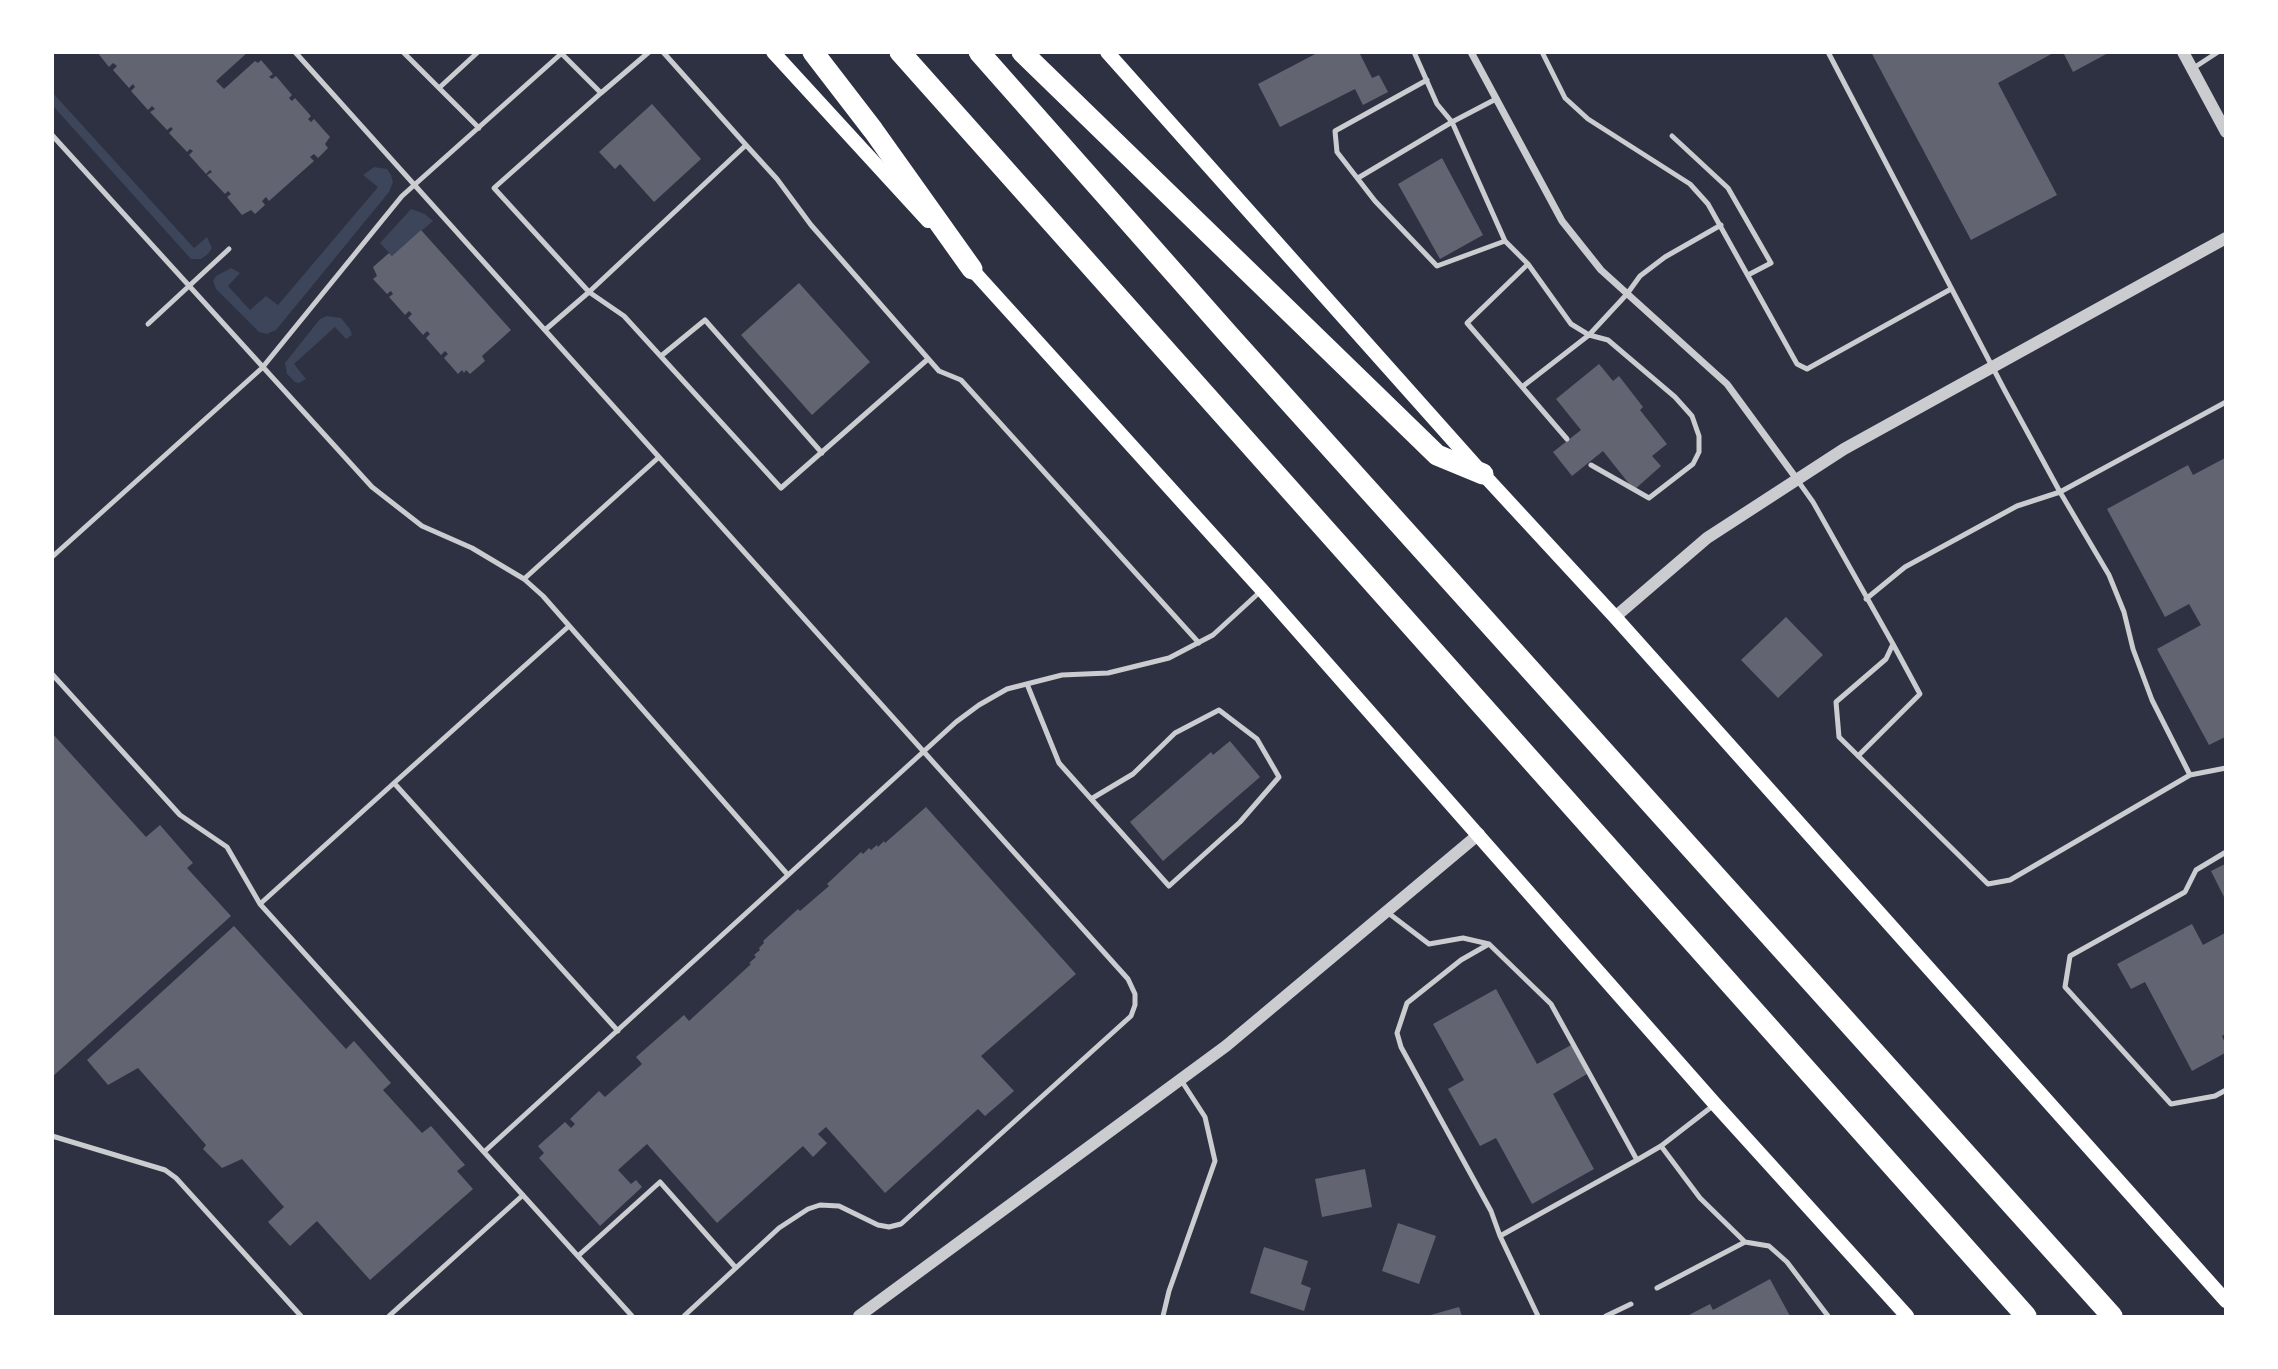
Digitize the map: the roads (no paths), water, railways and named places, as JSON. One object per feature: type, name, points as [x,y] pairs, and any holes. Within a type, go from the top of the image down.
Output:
[{"type":"highway","points":[[813,52],[873,130],[972,269]]},
{"type":"highway","points":[[900,52],[2026,1317]]},
{"type":"highway","points":[[979,52],[1229,335],[2112,1317]]},
{"type":"highway","points":[[1022,52],[1437,455],[1483,474]]},
{"type":"main road","points":[[773,52],[1262,590],[1715,1104],[1907,1317]]},
{"type":"main road","points":[[1107,52],[2225,1301]]},
{"type":"street","points":[[1471,52],[1562,221],[1601,270],[1727,384],[1796,478]]},
{"type":"street","points":[[2183,52],[2225,132]]},
{"type":"street","points":[[1615,617],[1707,538],[1796,478],[1991,366],[2225,238]]},
{"type":"street","points":[[859,1317],[1181,1080],[1279,1004],[1479,834]]},
{"type":"lane","points":[[295,52],[1128,979],[1135,994],[1131,1016],[914,1215],[901,1224],[889,1227],[878,1225],[839,1206],[820,1205],[793,1217],[684,1317]]},
{"type":"lane","points":[[403,52],[479,128]]},
{"type":"lane","points":[[439,89],[478,52]]},
{"type":"lane","points":[[649,52],[494,188],[589,292],[624,316],[781,488],[928,359]]},
{"type":"lane","points":[[663,52],[776,179],[811,225],[928,359],[939,371],[961,380],[1199,643]]},
{"type":"lane","points":[[1414,52],[1437,104],[1452,122],[1505,241],[1528,264],[1571,324],[1589,335],[1608,340],[1675,397],[1692,415],[1699,436],[1699,452],[1693,464],[1649,498],[1591,465]]},
{"type":"lane","points":[[1542,52],[1565,98],[1588,119],[1690,184],[1708,204],[1797,364],[1807,369],[1951,289]]},
{"type":"lane","points":[[1828,52],[1991,366],[2109,575],[2124,611],[2133,649],[2152,700],[2190,775]]},
{"type":"lane","points":[[2192,69],[2218,52]]},
{"type":"lane","points":[[52,557],[262,368],[402,196],[563,53],[601,93]]},
{"type":"lane","points":[[1427,80],[1335,131],[1337,152],[1376,201],[1437,266],[1505,241]]},
{"type":"lane","points":[[1358,178],[1496,99]]},
{"type":"lane","points":[[52,135],[356,472],[388,501],[422,526],[472,548],[524,579],[543,596],[788,875]]},
{"type":"lane","points":[[1672,136],[1728,188],[1770,263],[1748,275]]},
{"type":"lane","points":[[545,330],[746,145]]},
{"type":"lane","points":[[1522,387],[1589,335],[1640,276],[1656,263],[1721,225]]},
{"type":"lane","points":[[148,324],[229,249]]},
{"type":"lane","points":[[1528,264],[1467,323],[1567,439]]},
{"type":"lane","points":[[661,356],[705,320],[822,453]]},
{"type":"lane","points":[[1866,599],[1905,567],[2017,506],[2060,492],[2225,402]]},
{"type":"lane","points":[[524,579],[659,457]]},
{"type":"lane","points":[[1796,478],[1920,694],[1858,757]]},
{"type":"lane","points":[[484,1152],[979,705],[1007,689],[1062,675],[1108,673],[1169,658],[1199,643],[1231,620],[1262,590]]},
{"type":"lane","points":[[260,904],[569,626]]},
{"type":"lane","points":[[1893,644],[1886,659],[1836,702],[1839,737],[1988,884],[2010,880],[2190,775],[2225,768]]},
{"type":"lane","points":[[52,674],[180,815],[227,846],[260,904],[632,1317]]},
{"type":"lane","points":[[1027,684],[1059,763],[1091,799],[1169,886],[1240,822],[1279,777],[1257,738],[1219,710],[1175,733],[1133,774],[1091,799]]},
{"type":"lane","points":[[394,783],[618,1031]]},
{"type":"lane","points":[[2225,852],[2196,870],[2185,892],[2070,956],[2065,987],[2171,1104],[2215,1096],[2225,1090]]},
{"type":"lane","points":[[1387,912],[1429,944],[1463,939],[1489,944],[1550,1004],[1637,1160]]},
{"type":"lane","points":[[1489,944],[1461,960],[1407,1003],[1396,1033],[1401,1047],[1491,1211],[1538,1317]]},
{"type":"lane","points":[[1163,1317],[1169,1291],[1215,1161],[1205,1117],[1181,1080]]},
{"type":"lane","points":[[1500,1236],[1661,1146],[1715,1104]]},
{"type":"lane","points":[[52,1136],[165,1170],[176,1178],[301,1317]]},
{"type":"lane","points":[[1661,1146],[1700,1198],[1745,1242],[1769,1246],[1787,1262],[1828,1317]]},
{"type":"lane","points":[[578,1256],[660,1182],[736,1268]]},
{"type":"lane","points":[[389,1317],[523,1195]]},
{"type":"lane","points":[[1657,1289],[1745,1242]]},
{"type":"lane","points":[[1606,1317],[1631,1304]]}]
